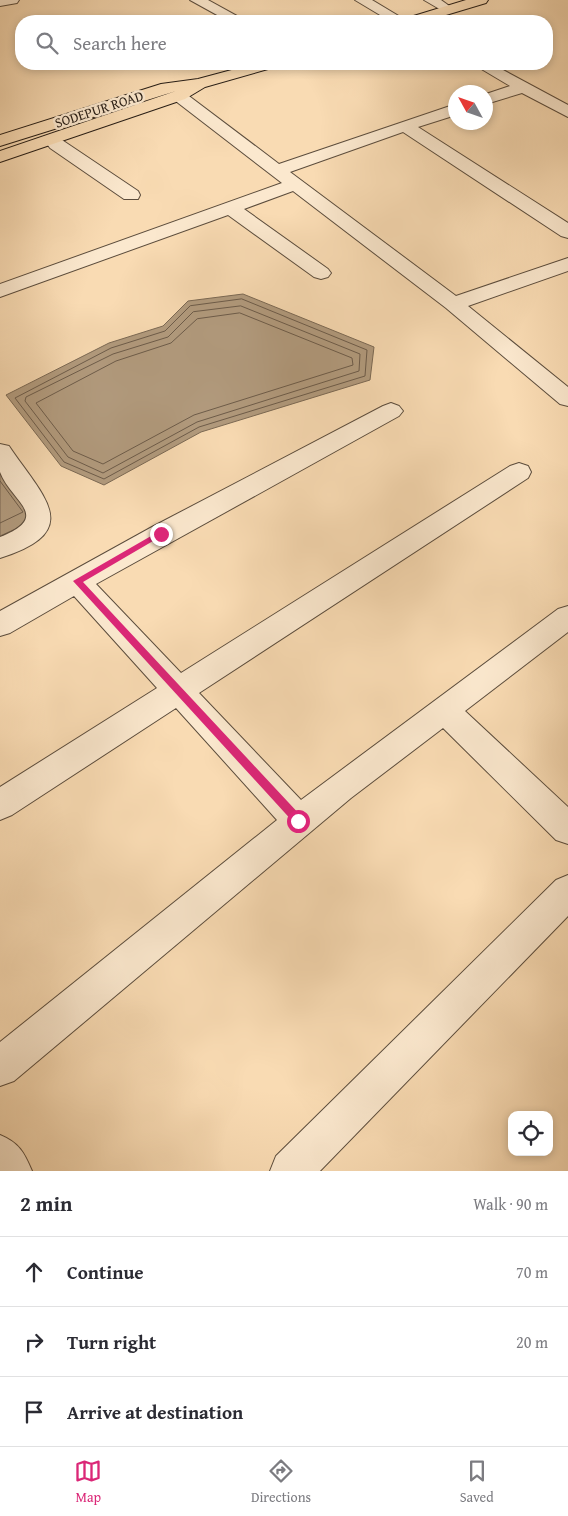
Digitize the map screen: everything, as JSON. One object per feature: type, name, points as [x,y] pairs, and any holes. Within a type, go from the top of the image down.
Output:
[{"type":"main road","points":[[432,15],[481,0]]},
{"type":"main road","name":"SODEPUR ROAD","points":[[0,141],[249,70]]},
{"type":"main road","points":[[0,156],[173,92]]},
{"type":"street","points":[[0,2],[12,0]]},
{"type":"street","points":[[197,0],[227,15]]},
{"type":"street","points":[[362,0],[389,15]]},
{"type":"street","points":[[431,0],[448,10]]},
{"type":"street","points":[[492,70],[568,112]]},
{"type":"street","points":[[493,97],[525,87]]},
{"type":"street","points":[[173,92],[453,304],[568,399]]},
{"type":"street","points":[[278,170],[448,112]]},
{"type":"street","points":[[405,126],[568,232]]},
{"type":"street","points":[[56,144],[131,195]]},
{"type":"street","points":[[0,291],[295,184]]},
{"type":"street","points":[[231,208],[322,273]]},
{"type":"street","points":[[453,304],[568,264]]},
{"type":"street","points":[[0,625],[161,534],[391,411]]},
{"type":"street","points":[[0,452],[38,509],[41,520],[39,527],[29,535],[0,548]]},
{"type":"street","points":[[0,805],[520,472]]},
{"type":"street","points":[[78,581],[298,821]]},
{"type":"street","points":[[0,1067],[298,821],[568,617]]},
{"type":"street","points":[[444,710],[568,829]]},
{"type":"street","points":[[291,1171],[568,892]]},
{"type":"street","points":[[0,1155],[11,1171]]},
{"type":"water","points":[[243,294],[374,347],[370,380],[201,432],[104,485],[61,466],[6,395],[109,343],[163,326],[188,301]]},
{"type":"water","points":[[0,463],[42,517],[0,536]]},
{"type":"route","points":[[161,534],[78,581],[298,821]]}]
